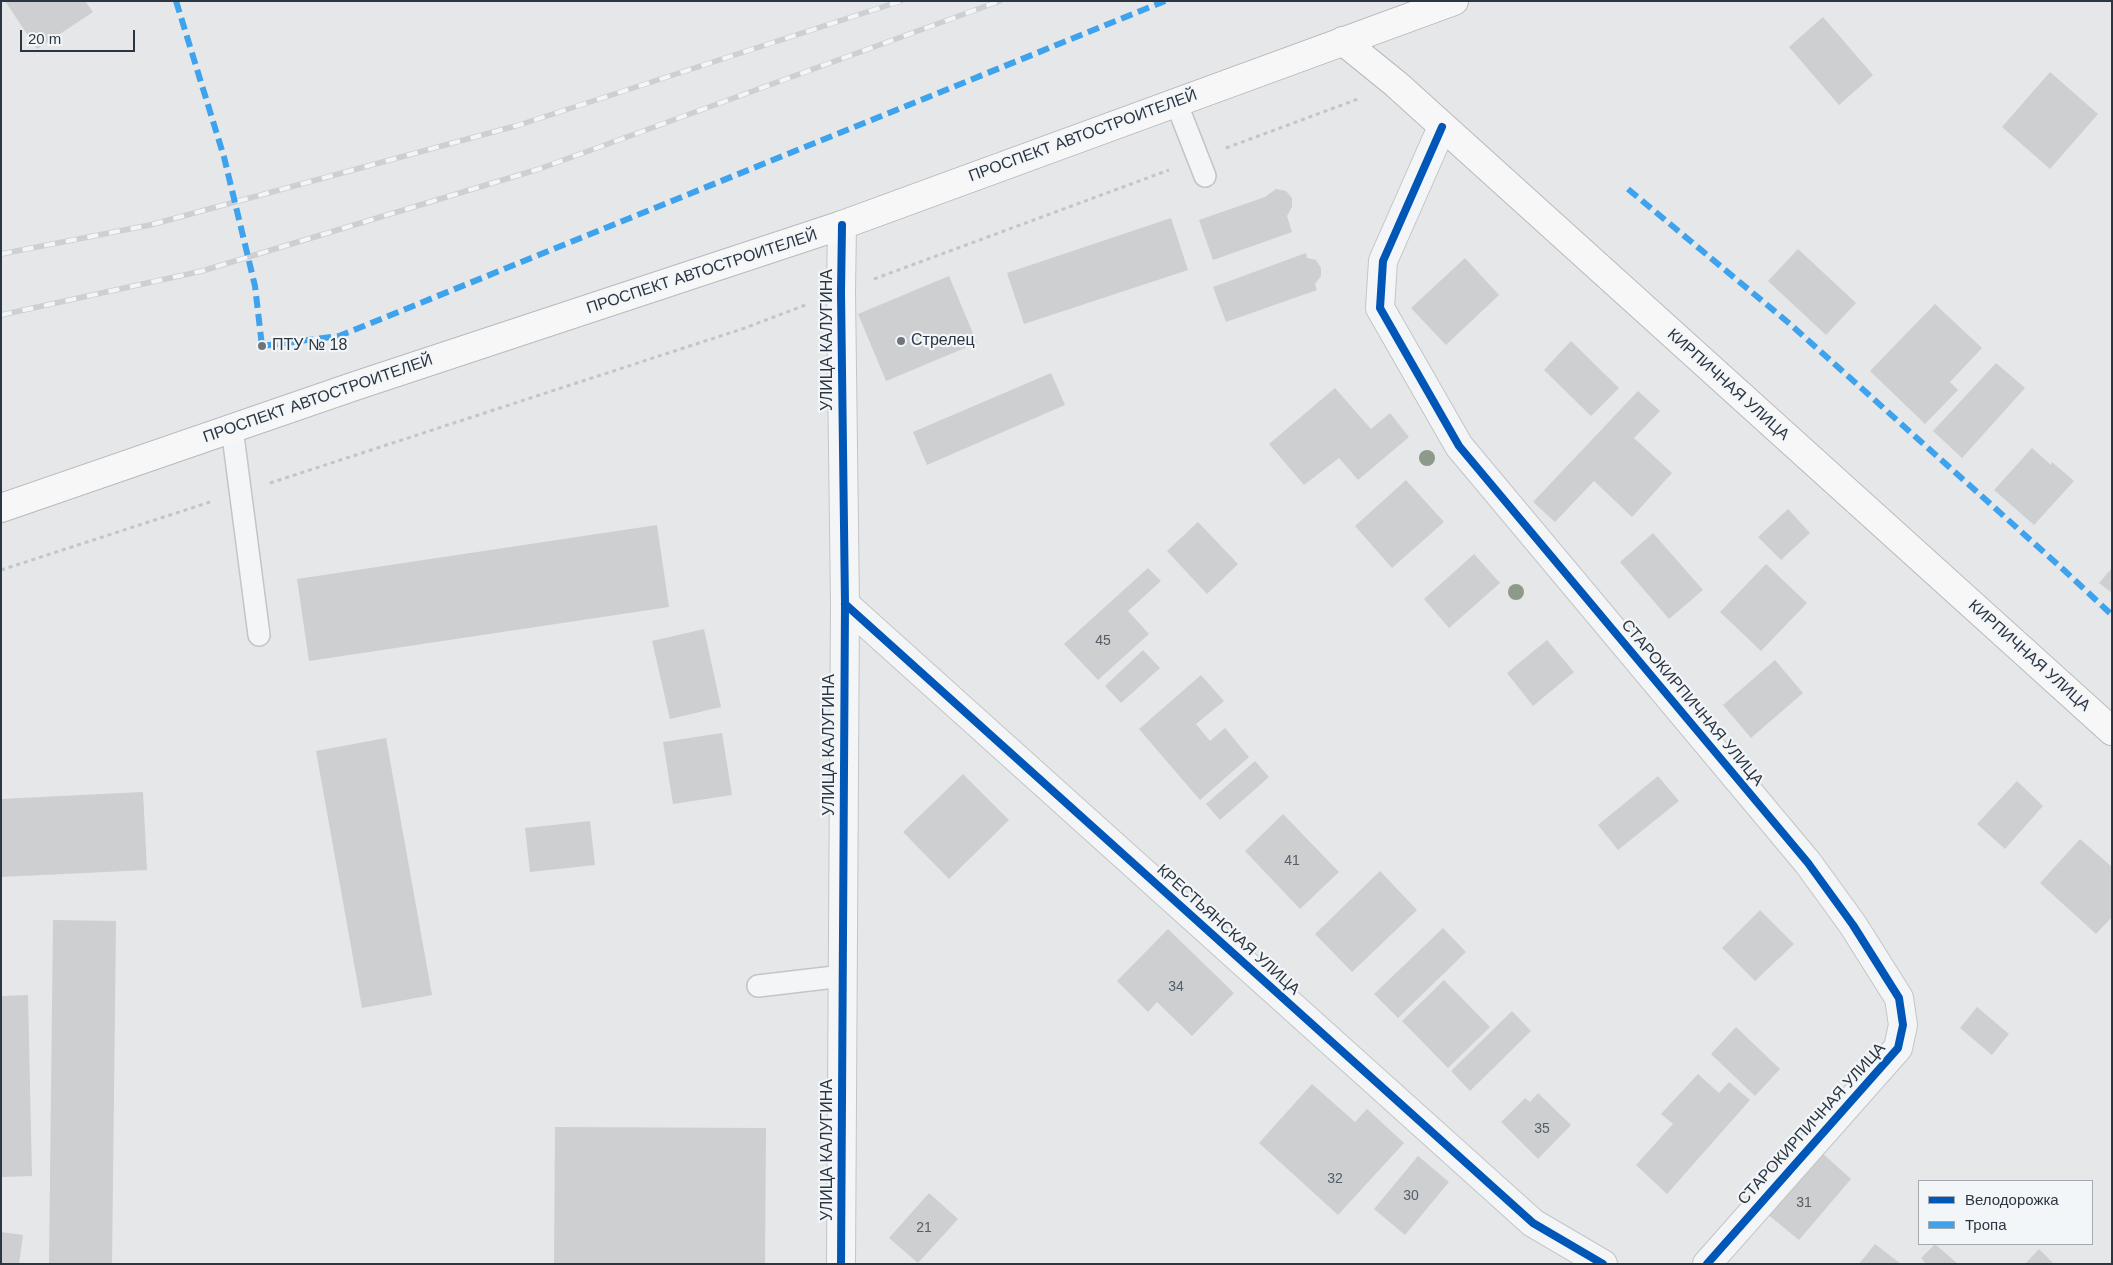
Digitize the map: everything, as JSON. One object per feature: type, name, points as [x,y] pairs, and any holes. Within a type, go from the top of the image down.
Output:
[{"type":"highway","name":"ПРОСПЕКТ АВТОСТРОИТЕЛЕЙ","points":[[1,508],[364,382],[842,226],[1454,1]]},
{"type":"highway","name":"КИРПИЧНАЯ УЛИЦА","points":[[1343,41],[1396,84],[2112,731]]},
{"type":"street","name":"СТАРОКИРПИЧНАЯ УЛИЦА","points":[[1442,127],[1383,261],[1380,308],[1459,446],[1808,863],[1853,925],[1899,998],[1903,1025],[1898,1048],[1707,1264]]},
{"type":"street","name":"УЛИЦА КАЛУГИНА","points":[[841,1264],[845,604],[841,292],[842,226]]},
{"type":"street","name":"КРЕСТЬЯНСКАЯ УЛИЦА","points":[[845,604],[1533,1223],[1602,1264]]},
{"type":"lane","points":[[1176,102],[1202,167]]},
{"type":"lane","points":[[232,428],[258,635]]},
{"type":"lane","points":[[758,986],[843,976]]},
{"type":"path","points":[[1,570],[745,328],[841,292],[1202,167],[1396,84]]},
{"type":"building","points":[[5,1],[85,1],[93,12],[37,49]]},
{"type":"building","points":[[1823,17],[1873,75],[1839,105],[1789,47]]},
{"type":"building","points":[[2050,72],[2098,114],[2050,169],[2002,127]]},
{"type":"building","points":[[1276,189],[1286,191],[1292,198],[1292,207],[1287,216],[1292,232],[1213,260],[1199,220],[1265,197]]},
{"type":"building","points":[[1171,218],[1188,270],[1024,324],[1007,273]]},
{"type":"building","points":[[1798,249],[1856,303],[1826,335],[1768,281]]},
{"type":"building","points":[[1306,253],[1307,258],[1316,260],[1321,268],[1321,276],[1315,284],[1317,290],[1226,322],[1213,287]]},
{"type":"building","points":[[1465,258],[1499,295],[1446,345],[1411,308]]},
{"type":"building","points":[[949,276],[977,343],[886,381],[858,314]]},
{"type":"building","points":[[1935,304],[1982,348],[1950,382],[1958,390],[1925,424],[1870,371]]},
{"type":"building","points":[[1571,341],[1619,388],[1591,416],[1544,370]]},
{"type":"building","points":[[1996,363],[2025,388],[1962,458],[1933,431]]},
{"type":"building","points":[[1051,373],[1065,405],[927,465],[913,432]]},
{"type":"building","points":[[1335,388],[1371,429],[1390,413],[1409,437],[1358,480],[1339,458],[1304,485],[1269,444]]},
{"type":"building","points":[[1638,391],[1660,411],[1634,438],[1672,473],[1632,517],[1594,481],[1555,522],[1533,502]]},
{"type":"building","points":[[2032,448],[2051,465],[2052,462],[2074,481],[2034,525],[1994,490]]},
{"type":"building","points":[[1406,480],[1444,522],[1392,568],[1355,526]]},
{"type":"building","points":[[1788,509],[1810,533],[1781,560],[1758,537]]},
{"type":"building","points":[[1198,522],[1238,564],[1207,594],[1167,551]]},
{"type":"building","points":[[657,525],[669,607],[309,661],[297,579]]},
{"type":"building","points":[[1653,533],[1703,590],[1669,619],[1620,562]]},
{"type":"building","points":[[1474,554],[1500,583],[1449,628],[1424,599]]},
{"type":"building","points":[[1766,564],[1807,603],[1761,651],[1720,612]]},
{"type":"building","points":[[1148,568],[1161,581],[1128,611],[1149,634],[1098,680],[1064,644]]},
{"type":"building","points":[[2112,568],[2112,593],[2099,583]]},
{"type":"building","points":[[704,629],[721,707],[670,719],[652,641]]},
{"type":"building","points":[[1547,640],[1574,672],[1533,706],[1507,673]]},
{"type":"building","points":[[1143,650],[1160,668],[1121,703],[1105,686]]},
{"type":"building","points":[[1775,660],[1803,693],[1751,738],[1723,705]]},
{"type":"building","points":[[1201,675],[1224,701],[1196,724],[1210,741],[1225,728],[1249,757],[1200,800],[1139,729]]},
{"type":"building","points":[[722,733],[732,795],[673,804],[663,742]]},
{"type":"building","points":[[386,738],[432,995],[362,1008],[316,751]]},
{"type":"building","points":[[1255,761],[1269,777],[1220,820],[1206,804]]},
{"type":"building","points":[[963,774],[1009,820],[949,879],[903,832]]},
{"type":"building","points":[[1658,776],[1679,801],[1618,850],[1598,825]]},
{"type":"building","points":[[2017,781],[2043,806],[2005,849],[1977,824]]},
{"type":"building","points":[[143,792],[147,870],[1,877],[1,799]]},
{"type":"building","points":[[1283,814],[1339,872],[1300,909],[1245,851]]},
{"type":"building","points":[[590,821],[595,865],[530,872],[525,828]]},
{"type":"building","points":[[2080,839],[2112,867],[2112,917],[2096,934],[2040,883]]},
{"type":"building","points":[[1380,871],[1417,910],[1352,972],[1315,934]]},
{"type":"building","points":[[1760,910],[1794,944],[1755,981],[1722,948]]},
{"type":"building","points":[[53,920],[116,921],[112,1264],[49,1264]]},
{"type":"building","points":[[1443,928],[1466,952],[1398,1018],[1374,994]]},
{"type":"building","points":[[1168,929],[1234,993],[1192,1036],[1157,1002],[1148,1012],[1117,981]]},
{"type":"building","points":[[1444,980],[1490,1027],[1448,1068],[1402,1021]]},
{"type":"building","points":[[28,995],[32,1176],[1,1177],[1,996]]},
{"type":"building","points":[[1977,1007],[2009,1034],[1992,1055],[1960,1028]]},
{"type":"building","points":[[1512,1011],[1531,1031],[1470,1091],[1451,1071]]},
{"type":"building","points":[[1736,1027],[1780,1069],[1755,1096],[1711,1054]]},
{"type":"building","points":[[1698,1074],[1719,1093],[1729,1082],[1750,1100],[1667,1194],[1636,1165],[1673,1124],[1661,1114]]},
{"type":"building","points":[[1312,1084],[1355,1122],[1367,1109],[1404,1143],[1338,1215],[1259,1143]]},
{"type":"building","points":[[1538,1093],[1571,1125],[1538,1159],[1501,1122],[1525,1098],[1530,1102]]},
{"type":"building","points":[[555,1127],[766,1128],[765,1264],[554,1264]]},
{"type":"building","points":[[1821,1152],[1851,1179],[1799,1240],[1755,1204]]},
{"type":"building","points":[[1418,1156],[1449,1182],[1405,1235],[1374,1209]]},
{"type":"building","points":[[929,1193],[958,1219],[918,1263],[889,1238]]},
{"type":"building","points":[[1,1232],[23,1235],[19,1264],[1,1264]]},
{"type":"building","points":[[1875,1244],[1901,1264],[1859,1264]]},
{"type":"building","points":[[1936,1245],[1958,1264],[1926,1264],[1921,1258]]},
{"type":"building","points":[[2039,1249],[2054,1264],[2025,1264]]},
{"type":"railway","points":[[1,254],[150,225],[519,125],[901,1]]},
{"type":"railway","points":[[1,315],[202,271],[539,169],[1000,1]]},
{"type":"marked path","points":[[176,1],[224,157],[255,286],[262,346],[339,336],[1165,1]]},
{"type":"marked path","points":[[1628,189],[1790,324],[2112,615]]},
{"type":"cycle path","points":[[1442,127],[1383,261],[1380,308],[1459,446],[1808,863],[1853,925],[1899,998],[1903,1025],[1898,1048],[1707,1264]]},
{"type":"cycle path","points":[[841,1264],[845,604],[841,292],[842,225]]},
{"type":"cycle path","points":[[845,604],[1533,1223],[1603,1264]]},
{"type":"place","name":"Стрелец","points":[[901,341]]},
{"type":"place","name":"ПТУ № 18","points":[[262,346]]}]
